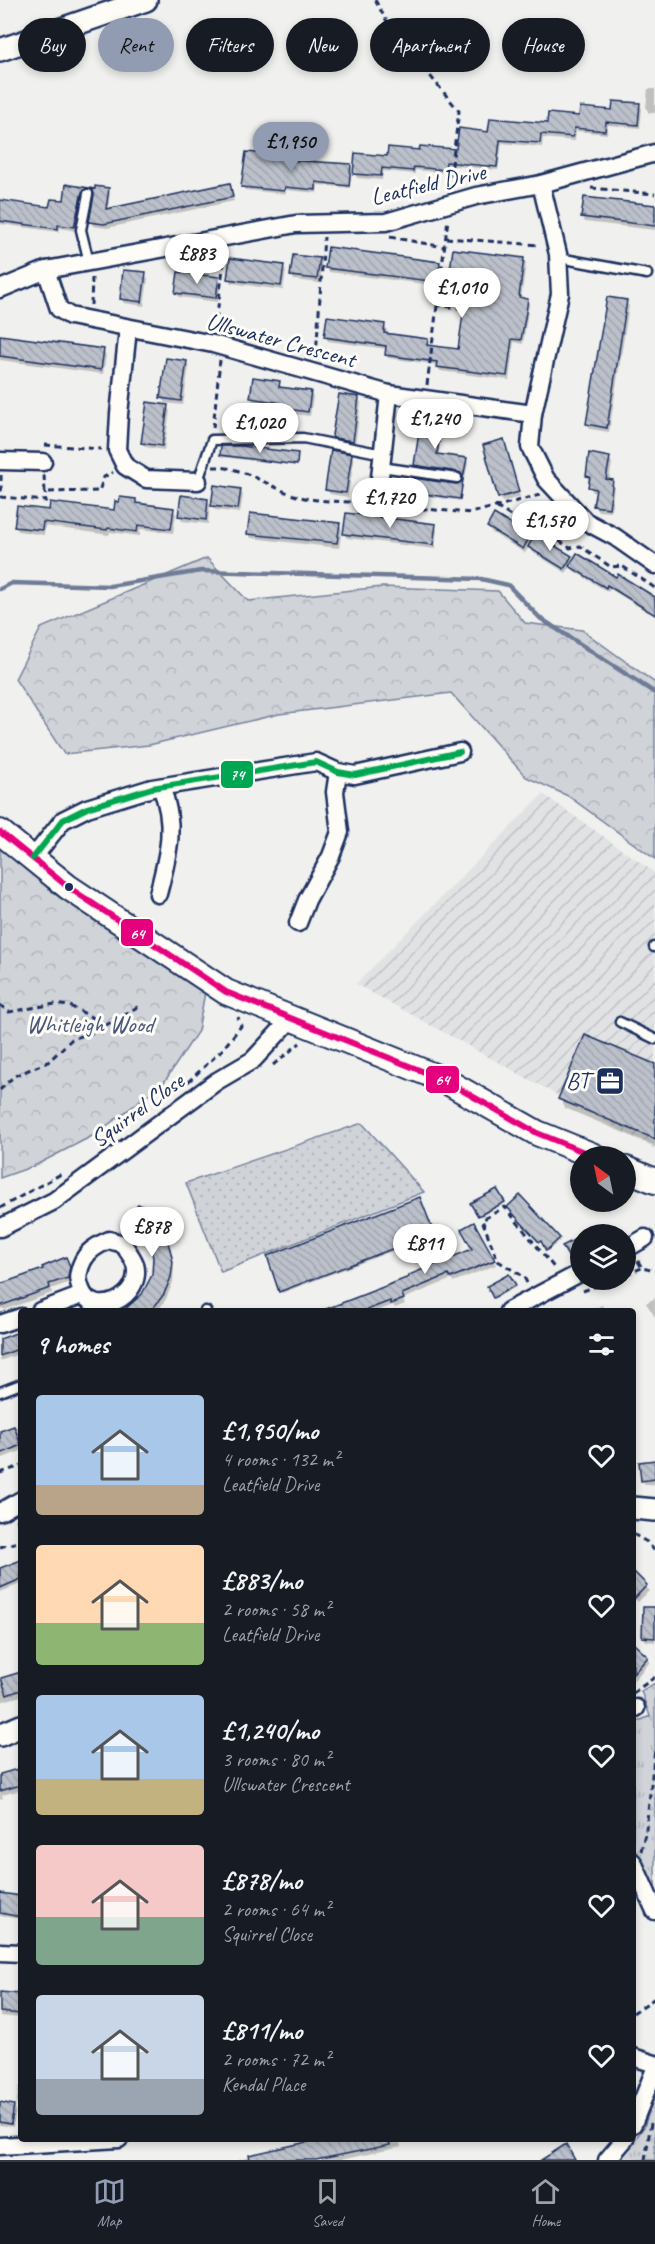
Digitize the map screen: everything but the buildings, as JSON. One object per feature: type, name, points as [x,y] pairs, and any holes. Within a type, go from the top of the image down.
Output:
[{"type":"main road","points":[[0,832],[68,887],[230,993],[444,1080],[537,1132],[570,1146]]},
{"type":"main road","points":[[636,1173],[655,1182]]},
{"type":"street","points":[[0,50],[146,0]]},
{"type":"street","name":"Leatfield Drive","points":[[0,289],[46,270],[296,224],[386,222],[476,196],[541,184],[655,153]]},
{"type":"street","points":[[541,184],[558,252],[560,294],[533,414],[530,447],[546,479],[585,521],[615,537],[655,565]]},
{"type":"street","name":"Ullswater Crescent","points":[[46,270],[59,309],[70,316],[221,347],[389,394],[533,414]]},
{"type":"street","points":[[128,328],[117,450],[125,466],[146,479],[200,474]]},
{"type":"street","points":[[377,505],[389,394]]},
{"type":"street","points":[[1,461],[43,462]]},
{"type":"street","points":[[33,858],[63,820],[87,808],[161,787],[316,762],[338,772],[355,775],[460,752]]},
{"type":"street","points":[[298,923],[307,900],[332,856],[340,832],[335,792],[338,772]]},
{"type":"street","points":[[158,894],[170,851],[170,807],[161,787]]},
{"type":"street","name":"Squirrel Close","points":[[0,1228],[54,1201],[218,1081],[253,1060],[292,1018]]},
{"type":"street","points":[[636,1253],[645,1238]]},
{"type":"street","points":[[514,1308],[570,1278]]},
{"type":"street","points":[[48,1308],[82,1295]]},
{"type":"street","points":[[0,1324],[18,1318]]},
{"type":"street","points":[[0,1512],[18,1502]]},
{"type":"street","points":[[636,1508],[655,1510]]},
{"type":"street","points":[[0,1735],[18,1727]]},
{"type":"street","points":[[636,1868],[655,1911]]},
{"type":"street","points":[[0,1952],[18,1953]]},
{"type":"street","points":[[636,2058],[655,2064]]},
{"type":"street","points":[[636,2116],[655,2069]]},
{"type":"street","points":[[0,2146],[68,2142]]},
{"type":"street","points":[[606,2160],[622,2142]]},
{"type":"lane","points":[[88,194],[81,230],[90,262]]},
{"type":"lane","points":[[558,252],[647,274]]},
{"type":"lane","points":[[200,474],[212,441],[303,438],[382,461],[458,478]]},
{"type":"lane","points":[[620,1022],[655,1039]]},
{"type":"lane","points":[[0,1392],[18,1384]]},
{"type":"path","points":[[375,0],[390,27],[459,111],[450,175]]},
{"type":"path","points":[[600,188],[655,194]]},
{"type":"path","points":[[425,399],[448,217]]},
{"type":"path","points":[[386,236],[444,247]]},
{"type":"path","points":[[446,238],[558,252]]},
{"type":"path","points":[[314,373],[324,242]]},
{"type":"path","points":[[90,262],[91,299]]},
{"type":"path","points":[[215,325],[224,264]]},
{"type":"path","points":[[436,305],[466,309]]},
{"type":"path","points":[[212,441],[221,347]]},
{"type":"path","points":[[1,461],[0,497],[46,501],[43,462],[45,445],[117,450]]},
{"type":"path","points":[[200,474],[221,467],[260,479],[297,496],[471,513],[556,490]]},
{"type":"path","points":[[45,492],[99,491],[104,477]]},
{"type":"path","points":[[496,507],[532,529],[538,526],[570,548],[580,546],[611,567],[622,566],[655,588]]},
{"type":"path","points":[[185,1086],[222,1050],[242,1026],[230,993]]},
{"type":"path","points":[[0,1005],[9,1012],[55,1004],[70,1006],[107,1025]]},
{"type":"path","points":[[0,1089],[14,1076],[48,1062],[72,1039],[94,1032],[139,1006]]},
{"type":"path","points":[[0,1208],[59,1175]]},
{"type":"path","points":[[534,1297],[524,1277],[498,1261],[482,1220],[505,1207],[564,1281]]},
{"type":"path","points":[[636,1257],[655,1271]]},
{"type":"path","points":[[0,1473],[18,1467]]},
{"type":"path","points":[[636,1536],[647,1542],[655,1551]]},
{"type":"path","points":[[0,1547],[18,1542]]},
{"type":"path","points":[[636,1690],[655,1677]]},
{"type":"path","points":[[636,1863],[646,1829],[655,1749]]},
{"type":"path","points":[[636,2011],[655,1998]]},
{"type":"path","points":[[645,2160],[651,2122]]},
{"type":"shaded area","points":[[543,794],[655,873],[655,1149],[356,984]]},
{"type":"green space","points":[[207,558],[248,601],[382,587],[498,591],[525,623],[582,630],[655,683],[655,859],[568,796],[526,777],[451,693],[279,714],[149,745],[64,754],[15,679],[41,628]]},
{"type":"green space","name":"Whitleigh Wood","points":[[0,845],[205,992],[198,1031],[163,1084],[94,1135],[34,1166],[0,1178]]},
{"type":"green space","points":[[362,1123],[424,1192],[221,1272],[186,1183]]},
{"type":"green space","points":[[655,1683],[655,1892],[636,1853],[636,1723],[650,1716],[641,1691]]},
{"type":"green space","points":[[655,2094],[655,2160],[620,2160],[633,2142],[636,2142],[636,2138],[644,2127]]},
{"type":"waterway","points":[[0,589],[12,583],[110,586],[201,571],[481,579],[508,585],[540,618],[655,693]]},
{"type":"transit line","name":"74","points":[[33,858],[63,820],[87,808],[152,788],[316,762],[338,772],[355,775],[460,752]]},
{"type":"transit line","name":"64","points":[[0,832],[68,887],[226,992],[444,1080],[537,1133],[570,1146]]},
{"type":"place","name":"BT","points":[[610,1081]]}]
